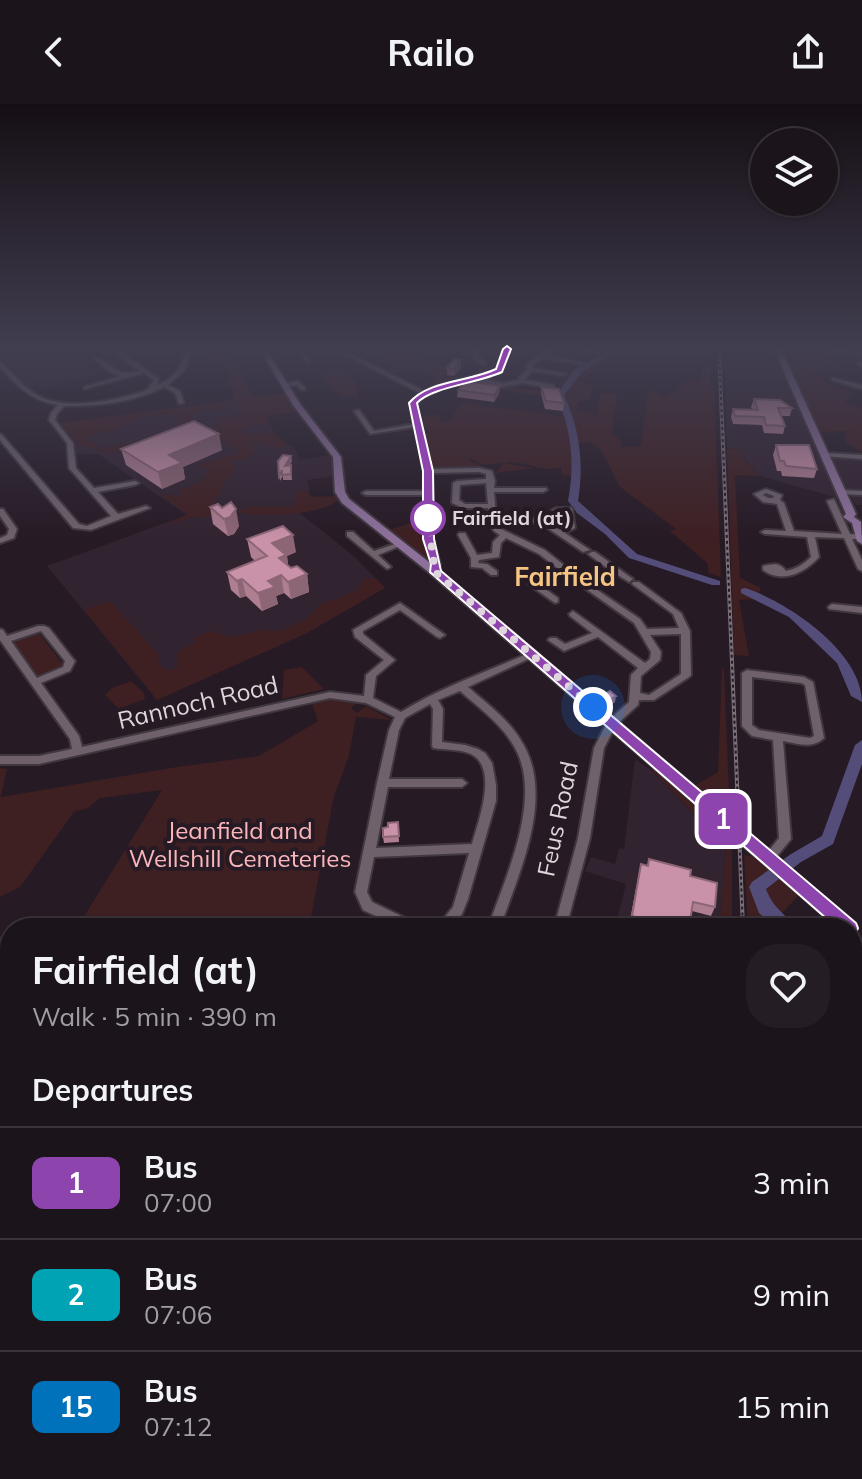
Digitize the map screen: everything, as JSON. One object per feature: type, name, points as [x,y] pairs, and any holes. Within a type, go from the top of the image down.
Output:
[{"type":"main road","points":[[305,413],[337,457],[342,497],[435,572],[838,918]]},
{"type":"main road","points":[[805,413],[835,479],[858,518]]},
{"type":"main road","points":[[835,479],[858,518],[861,539]]},
{"type":"street","points":[[54,413],[53,422],[70,443],[72,465],[116,517]]},
{"type":"street","points":[[358,413],[372,433],[417,425]]},
{"type":"street","points":[[415,413],[428,471],[429,539],[436,564],[435,572]]},
{"type":"street","points":[[0,436],[76,526],[88,528],[146,508]]},
{"type":"street","points":[[0,458],[15,454]]},
{"type":"street","points":[[824,455],[862,457]]},
{"type":"street","points":[[428,471],[483,471],[490,475],[493,518],[498,531],[542,552],[565,572],[637,621],[656,652],[655,660],[636,675],[636,696],[651,698],[686,675],[685,631],[677,613],[561,532],[537,519],[493,518]]},
{"type":"street","points":[[492,506],[463,506],[455,501],[457,483],[543,490]]},
{"type":"street","points":[[94,490],[129,485]]},
{"type":"street","points":[[844,492],[862,493]]},
{"type":"street","points":[[366,493],[428,493]]},
{"type":"street","points":[[776,501],[791,533]]},
{"type":"street","points":[[831,501],[862,569]]},
{"type":"street","points":[[556,510],[569,510],[571,528],[561,532]]},
{"type":"street","points":[[0,511],[13,529],[11,536],[0,541]]},
{"type":"street","points":[[765,531],[861,539]]},
{"type":"street","points":[[350,534],[387,567]]},
{"type":"street","points":[[475,558],[496,555],[497,542],[506,534]]},
{"type":"street","points":[[782,572],[798,572],[815,557],[810,534]]},
{"type":"street","points":[[462,535],[475,558],[474,565],[484,566],[494,573]]},
{"type":"street","points":[[373,554],[401,544]]},
{"type":"street","points":[[584,585],[617,571]]},
{"type":"street","points":[[555,600],[532,583],[565,572]]},
{"type":"street","points":[[368,700],[371,675],[390,660],[358,635],[358,630],[400,606],[440,635]]},
{"type":"street","points":[[832,607],[862,610]]},
{"type":"street","points":[[573,614],[643,667]]},
{"type":"street","points":[[35,682],[67,669],[70,661],[46,630],[34,629],[3,636],[35,682],[75,739],[77,750]]},
{"type":"street","points":[[646,632],[685,631]]},
{"type":"street","points":[[553,640],[564,648],[599,633]]},
{"type":"street","points":[[393,918],[367,906],[361,892],[389,744],[401,716],[532,655]]},
{"type":"street","points":[[747,673],[804,680],[812,686],[819,738],[811,742],[778,737],[756,733],[747,726],[747,673]]},
{"type":"street","points":[[460,686],[520,748],[531,782],[533,800],[528,821],[497,918]]},
{"type":"street","name":"Rannoch Road","points":[[0,760],[39,760],[330,695],[368,700],[401,716]]},
{"type":"street","name":"Feus Road","points":[[563,918],[584,838],[599,748],[612,723],[628,709],[636,696]]},
{"type":"street","points":[[433,700],[439,721],[437,745],[471,747],[487,764],[490,801],[458,910],[451,918]]},
{"type":"street","points":[[768,858],[785,839],[778,737]]},
{"type":"street","points":[[382,783],[462,783]]},
{"type":"street","points":[[370,853],[476,848]]},
{"type":"shaded area","points":[[134,413],[265,413],[274,433],[297,451],[300,460],[330,455],[335,476],[307,480],[310,490],[297,511],[355,557],[385,588],[305,634],[157,700],[47,566],[187,515],[98,454],[75,454],[69,434],[59,423]]},
{"type":"shaded area","points":[[726,413],[800,413],[838,498],[760,476],[737,449],[727,448]]},
{"type":"shaded area","points":[[826,453],[862,455],[862,505],[856,505]]},
{"type":"shaded area","points":[[635,759],[651,770],[695,815],[697,837],[726,849],[720,918],[618,918],[626,884],[585,871],[591,857],[615,864],[619,848],[624,849]]},
{"type":"green space","points":[[159,413],[86,438],[103,449],[151,438],[110,453],[74,444],[75,440],[59,423]]},
{"type":"green space","points":[[160,413],[198,413],[193,416],[194,424],[178,437],[173,428],[179,419]]},
{"type":"green space","points":[[236,413],[288,413],[267,416],[270,425],[258,424],[241,430],[252,435],[272,432],[287,444],[282,448],[258,442],[249,444],[257,448],[255,452],[231,463],[237,467],[220,489],[221,494],[216,496],[212,508],[218,516],[190,518],[166,525],[187,514],[159,494],[182,497],[179,491],[203,481],[208,472],[197,465],[240,453],[237,450],[239,447],[231,448],[225,442],[220,443],[213,430],[223,416],[231,419]]},
{"type":"green space","points":[[455,413],[559,416],[563,413],[615,413],[612,435],[620,438],[621,447],[641,446],[645,413],[715,413],[721,577],[709,573],[707,563],[670,531],[676,529],[619,486],[602,451],[590,442],[574,444],[582,478],[562,474],[561,467],[546,469],[511,462],[483,465],[470,458],[468,460],[486,468],[435,468],[431,465],[425,434],[430,433],[424,427],[422,417],[440,414],[440,421],[448,422]]},
{"type":"green space","points":[[812,413],[862,413],[862,452],[845,442],[846,431],[821,432]]},
{"type":"green space","points":[[727,448],[737,449],[759,476],[735,475],[740,578],[761,588],[757,599],[739,600],[749,656],[734,655]]},
{"type":"green space","points":[[504,463],[534,468],[495,473]]},
{"type":"green space","points":[[306,489],[312,497],[335,496],[340,499],[307,512],[241,513],[240,510],[253,507],[293,506],[298,491]]},
{"type":"green space","points":[[424,519],[425,546],[432,565],[389,530]]},
{"type":"green space","points":[[377,579],[385,588],[305,634],[157,700],[84,610],[110,601],[157,653],[160,666],[168,671],[178,667],[178,652],[195,643],[193,638],[212,631],[230,637],[265,630],[280,631],[305,620],[324,602],[359,589],[362,580]]},
{"type":"green space","points":[[39,633],[65,667],[37,679],[12,643]]},
{"type":"green space","points":[[302,667],[324,689],[282,699],[284,670]]},
{"type":"green space","points":[[722,668],[730,817],[694,786],[718,772]]},
{"type":"green space","points":[[131,681],[144,693],[145,699],[119,709],[105,695],[112,688]]},
{"type":"green space","name":"Jeanfield and Wellshill Cemeteries","points":[[326,698],[360,701],[351,708],[357,713],[366,706],[392,720],[356,717],[349,756],[334,796],[311,918],[83,918],[162,790],[100,798],[88,808],[74,812],[20,887],[0,897],[0,768],[7,769],[1,797],[259,756],[318,721],[311,701]]},
{"type":"green space","points":[[654,768],[732,836],[732,918],[720,918],[726,849],[697,837],[695,815],[651,770]]},
{"type":"green space","points":[[744,855],[752,856],[799,895],[780,915],[781,918],[747,918]]},
{"type":"building","points":[[734,413],[780,413],[785,426],[766,425],[764,417],[735,416]]},
{"type":"building","points":[[194,421],[219,434],[169,455],[182,463],[158,472],[121,449]]},
{"type":"building","points":[[776,445],[809,445],[817,469],[786,466],[784,461],[780,461]]},
{"type":"building","points":[[283,455],[291,456],[285,466],[291,465],[291,474],[282,475],[282,470],[279,476],[278,461]]},
{"type":"building","points":[[231,502],[236,509],[224,519],[210,507],[218,504],[222,508]]},
{"type":"building","points":[[283,526],[293,535],[272,543],[286,555],[279,558],[291,568],[297,566],[307,574],[288,582],[281,575],[268,581],[275,587],[258,593],[242,579],[237,581],[227,572],[267,556],[247,539]]},
{"type":"building","points":[[610,691],[616,696],[609,700],[603,695]]},
{"type":"building","points":[[398,822],[399,836],[383,837],[383,828],[388,827],[388,823]]},
{"type":"building","points":[[649,859],[691,870],[690,876],[717,883],[715,907],[693,902],[690,918],[632,916],[641,864],[648,866]]},
{"type":"waterway","points":[[568,413],[576,447],[573,501],[633,556],[716,583]]},
{"type":"waterway","points":[[745,591],[793,615],[842,661],[855,693],[862,698]]},
{"type":"waterway","points":[[776,918],[765,908],[757,887],[796,858],[828,840],[862,745]]},
{"type":"railway","points":[[722,413],[743,918]]},
{"type":"bus line","name":"1","points":[[414,413],[428,471],[429,539],[436,564],[435,572],[837,918]]},
{"type":"place","name":"Fairfield (at)","points":[[428,518]]},
{"type":"district","name":"Fairfield","points":[[565,577]]},
{"type":"route","points":[[428,518],[435,572],[593,707]]}]
